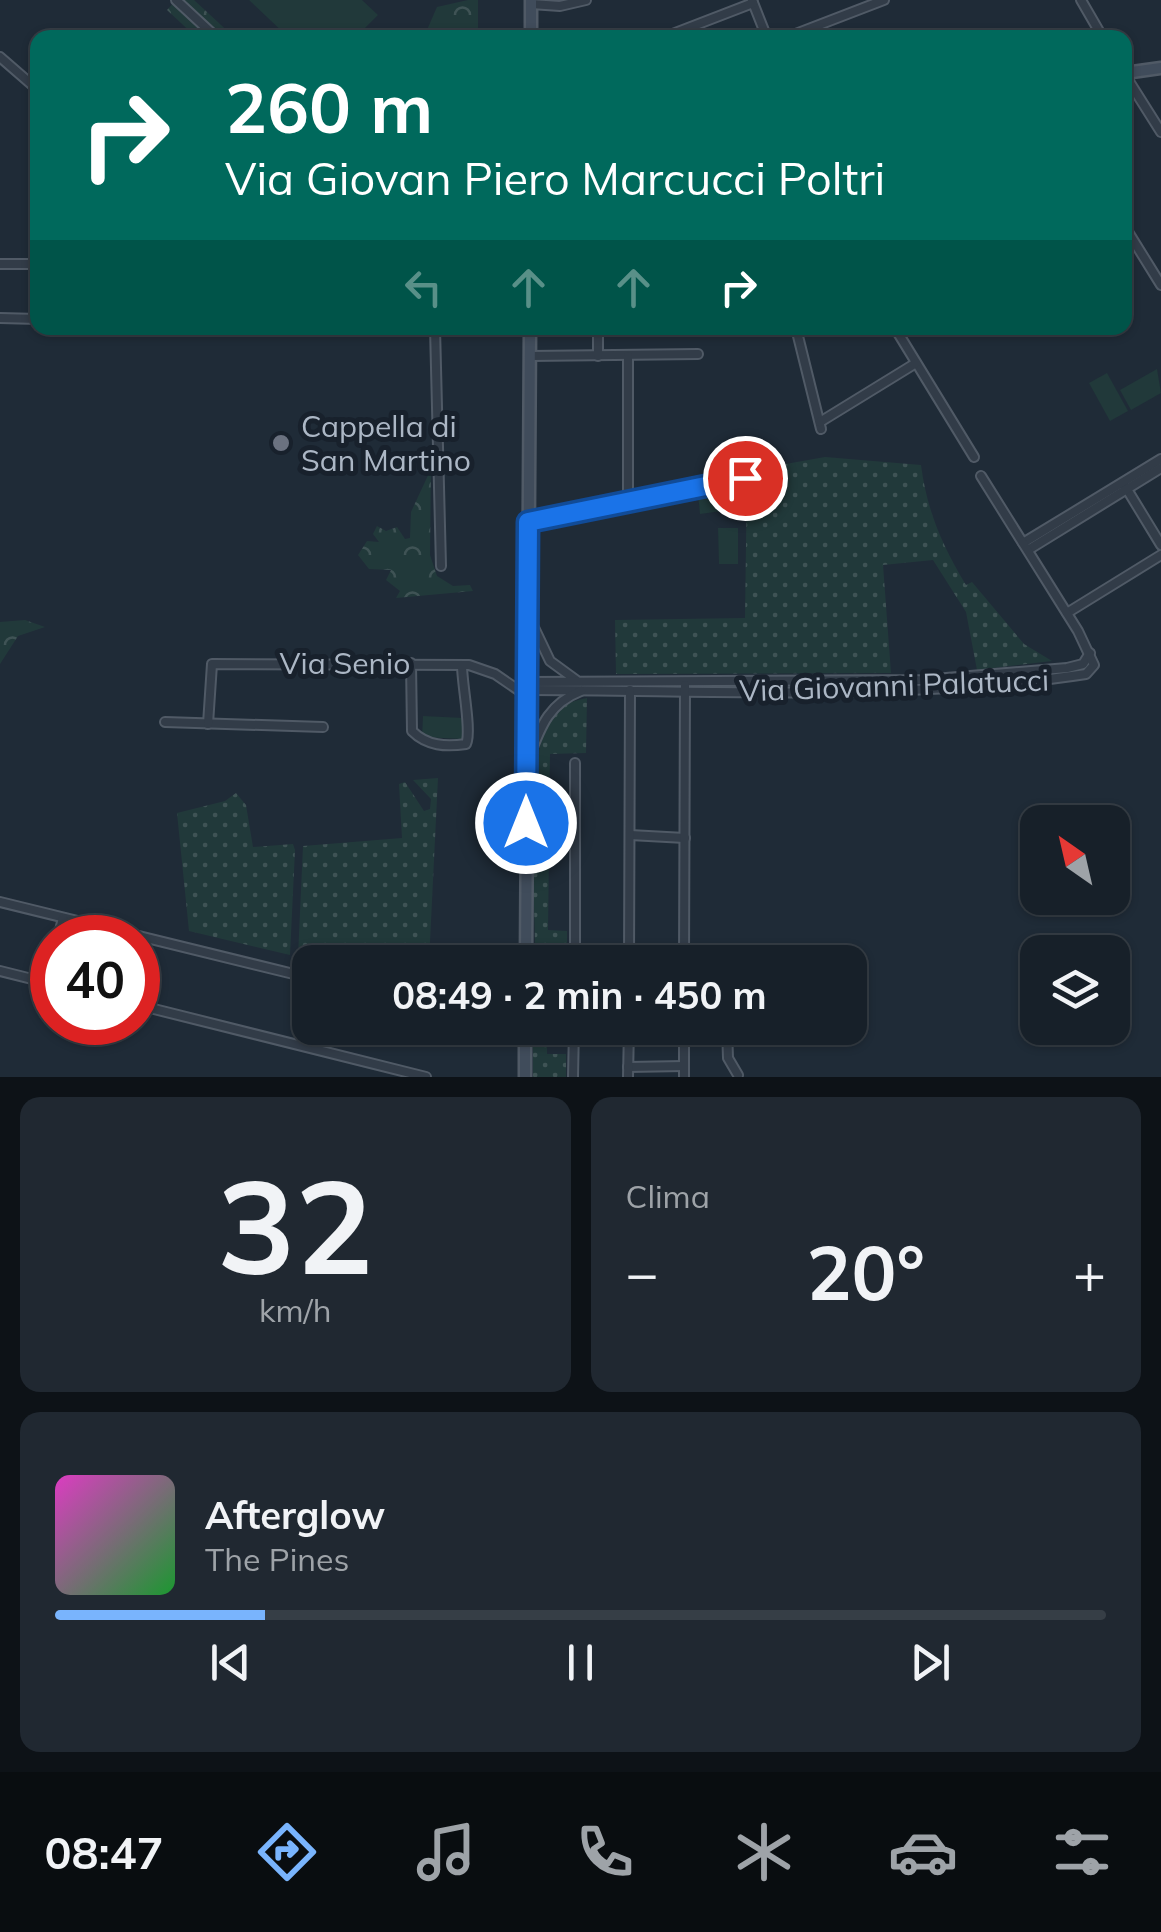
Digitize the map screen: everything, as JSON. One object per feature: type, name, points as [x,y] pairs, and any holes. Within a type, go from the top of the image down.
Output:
[{"type":"street","points":[[176,0],[208,30]]},
{"type":"street","points":[[530,30],[530,2],[560,6],[586,0]]},
{"type":"street","points":[[806,30],[884,0]]},
{"type":"street","points":[[1081,0],[1098,30]]},
{"type":"street","points":[[682,30],[753,2],[764,30]]},
{"type":"street","points":[[0,57],[30,83]]},
{"type":"street","points":[[1132,73],[1161,68]]},
{"type":"street","points":[[1132,85],[1161,132]]},
{"type":"street","points":[[1132,238],[1161,286]]},
{"type":"street","points":[[0,264],[30,264]]},
{"type":"street","points":[[0,318],[30,319]]},
{"type":"street","points":[[435,335],[442,566]]},
{"type":"street","points":[[526,945],[530,335]]},
{"type":"street","points":[[598,335],[598,356]]},
{"type":"street","points":[[798,335],[821,425],[916,363]]},
{"type":"street","points":[[898,335],[974,457]]},
{"type":"street","points":[[530,356],[698,354]]},
{"type":"street","points":[[628,356],[628,500]]},
{"type":"street","points":[[1025,547],[1161,458]]},
{"type":"street","points":[[1125,485],[1161,468]]},
{"type":"street","points":[[981,476],[1067,613],[1161,556]]},
{"type":"street","points":[[528,522],[745,478]]},
{"type":"street","points":[[1125,485],[1161,546]]},
{"type":"street","points":[[526,766],[549,712],[583,686],[550,661],[528,613]]},
{"type":"street","name":"Via Giovanni Palatucci","points":[[527,689],[955,678],[1067,668],[1083,664],[1090,653],[1067,613]]},
{"type":"street","points":[[412,663],[412,732],[427,743],[458,746],[466,744],[470,730],[462,704],[462,665]]},
{"type":"street","name":"Via Senio","points":[[208,724],[212,664],[462,665],[486,669],[527,689]]},
{"type":"street","points":[[629,945],[630,686]]},
{"type":"street","points":[[684,945],[685,686]]},
{"type":"street","points":[[166,722],[324,727]]},
{"type":"street","points":[[575,763],[575,945]]},
{"type":"street","points":[[630,836],[685,838]]},
{"type":"street","points":[[0,902],[51,915]]},
{"type":"street","points":[[160,942],[292,974]]},
{"type":"street","points":[[0,971],[30,979]]},
{"type":"street","points":[[160,1010],[426,1077]]},
{"type":"street","points":[[525,1077],[526,1045]]},
{"type":"street","points":[[573,1077],[574,1045]]},
{"type":"street","points":[[628,1045],[628,1072],[684,1066]]},
{"type":"street","points":[[684,1045],[684,1077]]},
{"type":"street","points":[[728,1045],[728,1058],[738,1074]]},
{"type":"green space","points":[[176,0],[194,0],[226,30],[188,30],[167,10]]},
{"type":"green space","points":[[249,0],[362,0],[378,15],[363,30],[281,30]]},
{"type":"green space","points":[[478,0],[478,30],[427,30],[437,7]]},
{"type":"green space","points":[[1157,369],[1161,393],[1131,410],[1120,390]]},
{"type":"green space","points":[[1107,373],[1128,411],[1110,421],[1089,383]]},
{"type":"green space","points":[[825,457],[921,465],[937,527],[966,585],[972,582],[1024,644],[1052,661],[977,670],[966,612],[933,560],[883,565],[891,673],[616,674],[615,620],[745,618],[747,471]]},
{"type":"green space","points":[[431,469],[430,555],[437,576],[453,586],[470,585],[473,591],[396,598],[400,591],[386,580],[391,570],[369,569],[358,555],[367,541],[379,542],[373,534],[377,526],[386,531],[397,527],[405,539],[410,538],[411,512]]},
{"type":"green space","points":[[741,488],[744,508],[700,514],[698,494]]},
{"type":"green space","points":[[718,528],[738,528],[738,564],[719,564]]},
{"type":"green space","points":[[25,620],[45,627],[18,636],[0,664],[0,622]]},
{"type":"green space","points":[[587,698],[586,753],[550,754],[549,823],[570,824],[570,851],[549,852],[548,930],[567,931],[567,944],[535,944],[533,824],[538,759],[553,715],[565,705]]},
{"type":"green space","points":[[423,716],[464,718],[463,739],[422,737]]},
{"type":"green space","points":[[438,778],[430,945],[299,945],[303,846],[402,838],[399,784],[405,782],[424,811],[430,809],[431,799],[413,780]]},
{"type":"green space","points":[[236,793],[246,805],[253,847],[293,844],[295,850],[290,955],[189,931],[177,813],[225,801]]},
{"type":"green space","points":[[533,1045],[547,1045],[547,1054],[566,1054],[566,1077],[533,1077]]},
{"type":"place","name":"Cappella di San Martino","points":[[281,443]]},
{"type":"route","points":[[526,823],[528,522],[745,478]]}]
